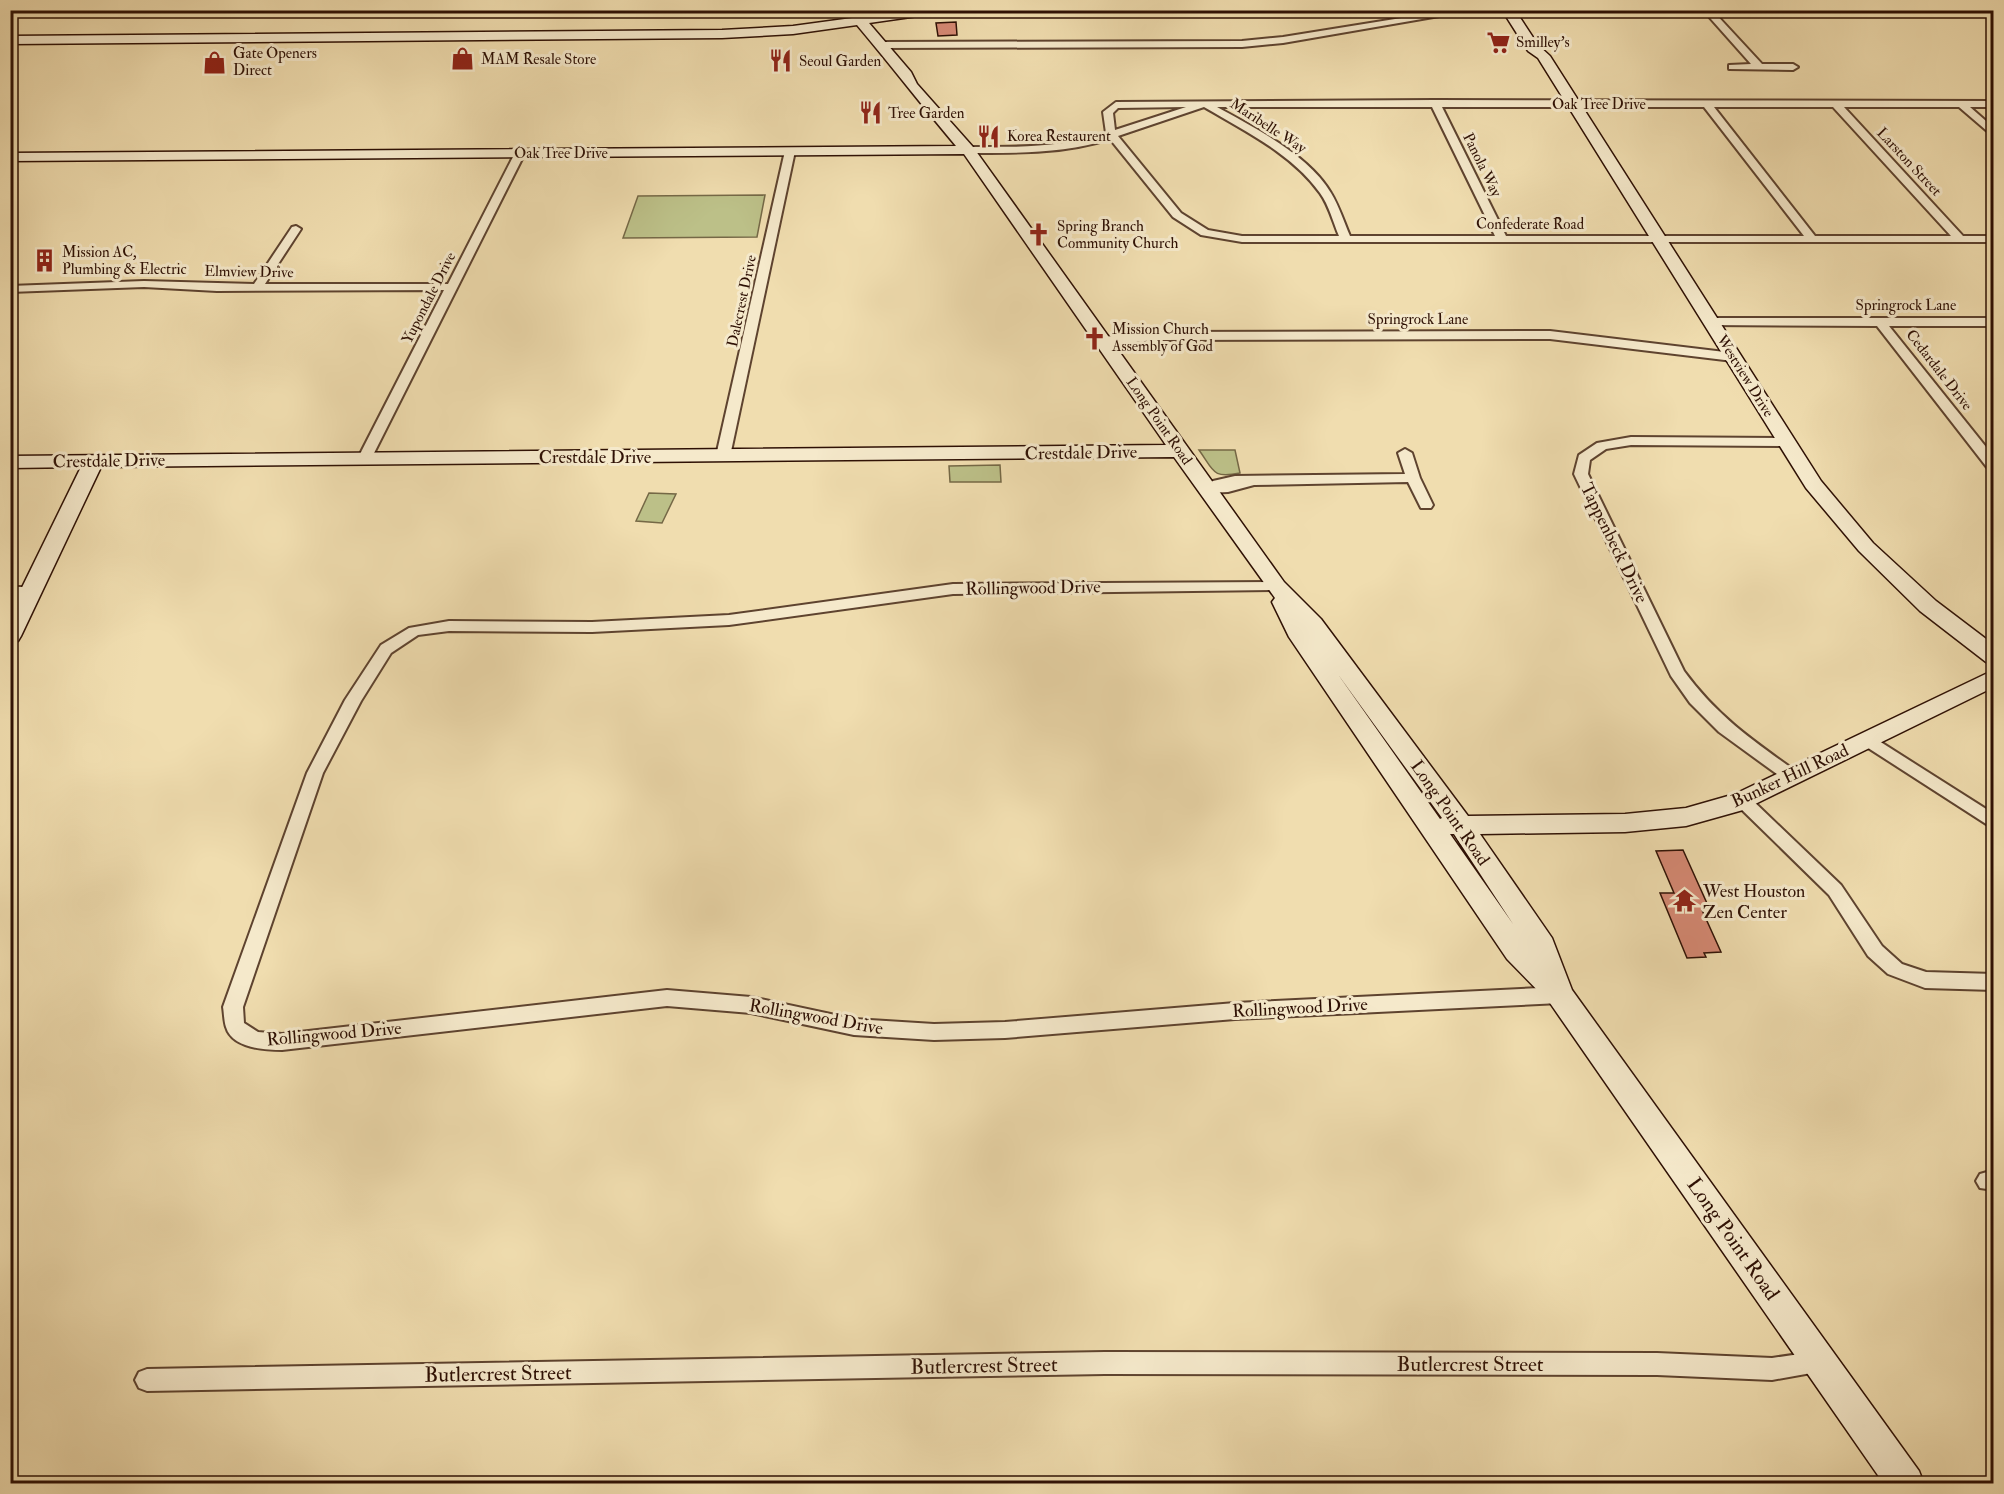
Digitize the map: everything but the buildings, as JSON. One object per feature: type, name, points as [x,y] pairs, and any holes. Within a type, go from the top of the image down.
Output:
[{"type":"main road","points":[[856,16],[888,10]]},
{"type":"main road","points":[[10,39],[87,35],[704,30],[932,10]]},
{"type":"main road","name":"Westview Drive","points":[[1508,10],[1533,48],[1543,56],[1574,103],[1813,484],[1866,547],[1928,606],[1994,657]]},
{"type":"main road","name":"Westview Drive","points":[[1520,10],[1543,49],[1543,56]]},
{"type":"main road","name":"Long Point Road","points":[[856,16],[876,50],[906,75],[910,85],[968,150],[1276,587],[1313,624],[1461,825],[1542,946],[1560,995]]},
{"type":"main road","points":[[837,17],[854,36]]},
{"type":"main road","points":[[10,32],[87,35]]},
{"type":"main road","name":"Oak Tree Drive","points":[[10,157],[968,150]]},
{"type":"main road","name":"Crestdale Drive","points":[[10,462],[1180,451]]},
{"type":"main road","points":[[10,636],[21,592],[94,461]]},
{"type":"main road","name":"Long Point Road","points":[[1276,587],[1297,632],[1429,826],[1517,951],[1560,995],[1906,1484]]},
{"type":"main road","name":"Bunker Hill Road","points":[[1429,826],[1656,821],[1686,817],[1743,801],[1994,676]]},
{"type":"street","points":[[876,50],[1242,44],[1282,40],[1470,10]]},
{"type":"street","points":[[1707,10],[1759,67]]},
{"type":"street","points":[[1732,67],[1793,67]]},
{"type":"street","name":"Panola Way","points":[[1435,103],[1502,239]]},
{"type":"street","name":"Oak Tree Drive","points":[[968,150],[1030,150],[1093,141],[1205,104]]},
{"type":"street","name":"Maribelle Way","points":[[1205,104],[1256,133],[1299,163],[1326,194],[1346,239]]},
{"type":"street","points":[[1707,104],[1812,239]]},
{"type":"street","points":[[1961,104],[1994,134]]},
{"type":"street","name":"Oak Tree Drive","points":[[1111,134],[1108,112],[1116,105],[1994,104]]},
{"type":"street","name":"Larston Street","points":[[1836,105],[1960,239]]},
{"type":"street","name":"Confederate Road","points":[[1111,134],[1177,214],[1204,232],[1242,239],[1994,239]]},
{"type":"street","name":"Dalecrest Drive","points":[[723,456],[790,151]]},
{"type":"street","name":"Yupondale Drive","points":[[365,458],[520,153]]},
{"type":"street","points":[[259,288],[260,281],[296,229]]},
{"type":"street","name":"Elmview Drive","points":[[10,289],[144,284],[259,288],[451,287]]},
{"type":"street","name":"Springrock Lane","points":[[1710,322],[1994,322]]},
{"type":"street","name":"Cedardale Drive","points":[[1880,322],[1994,467]]},
{"type":"street","name":"Springrock Lane","points":[[1103,341],[1155,336],[1550,335],[1733,357]]},
{"type":"street","name":"Tappenbeck Drive","points":[[1785,442],[1631,441],[1602,446],[1584,458],[1581,474],[1677,672],[1696,699],[1725,728],[1791,776]]},
{"type":"street","points":[[1405,453],[1413,478],[1426,505]]},
{"type":"street","points":[[1207,489],[1219,482],[1237,479],[1253,481],[1413,478]]},
{"type":"street","name":"Rollingwood Drive","points":[[1276,587],[953,589],[729,620],[592,627],[449,626],[414,631],[386,649],[353,700],[315,772],[233,1007],[235,1026],[246,1037],[261,1042],[282,1042],[667,998],[751,1005],[854,1027],[956,1032],[1235,1011],[1560,995]]},
{"type":"street","points":[[1868,740],[1994,823]]},
{"type":"street","points":[[1743,801],[1835,890],[1875,951],[1895,969],[1925,980],[1994,982]]},
{"type":"street","name":"Butlercrest Street","points":[[147,1380],[1105,1363],[1656,1364],[1772,1369],[1820,1362]]},
{"type":"green space","points":[[765,195],[757,237],[623,238],[638,196]]},
{"type":"green space","points":[[1199,450],[1235,450],[1240,473],[1224,475],[1215,472]]},
{"type":"green space","points":[[1000,465],[1001,482],[950,482],[949,466]]},
{"type":"green space","points":[[649,493],[676,494],[662,523],[636,521]]},
{"type":"place","name":"Smilley's","points":[[1498,42]]},
{"type":"place","name":"MAM Resale Store","points":[[463,59]]},
{"type":"place","name":"Seoul Garden","points":[[781,61]]},
{"type":"place","name":"Gate Openers Direct","points":[[215,62]]},
{"type":"place","name":"Tree Garden","points":[[870,113]]},
{"type":"place","name":"Korea Restaurent","points":[[989,136]]},
{"type":"place","name":"Spring Branch Community Church","points":[[1039,235]]},
{"type":"place","name":"Mission AC, Plumbing & Electric","points":[[44,261]]},
{"type":"place","name":"Mission Church Assembly of God","points":[[1094,338]]},
{"type":"place","name":"West Houston Zen Center","points":[[1685,901]]}]
